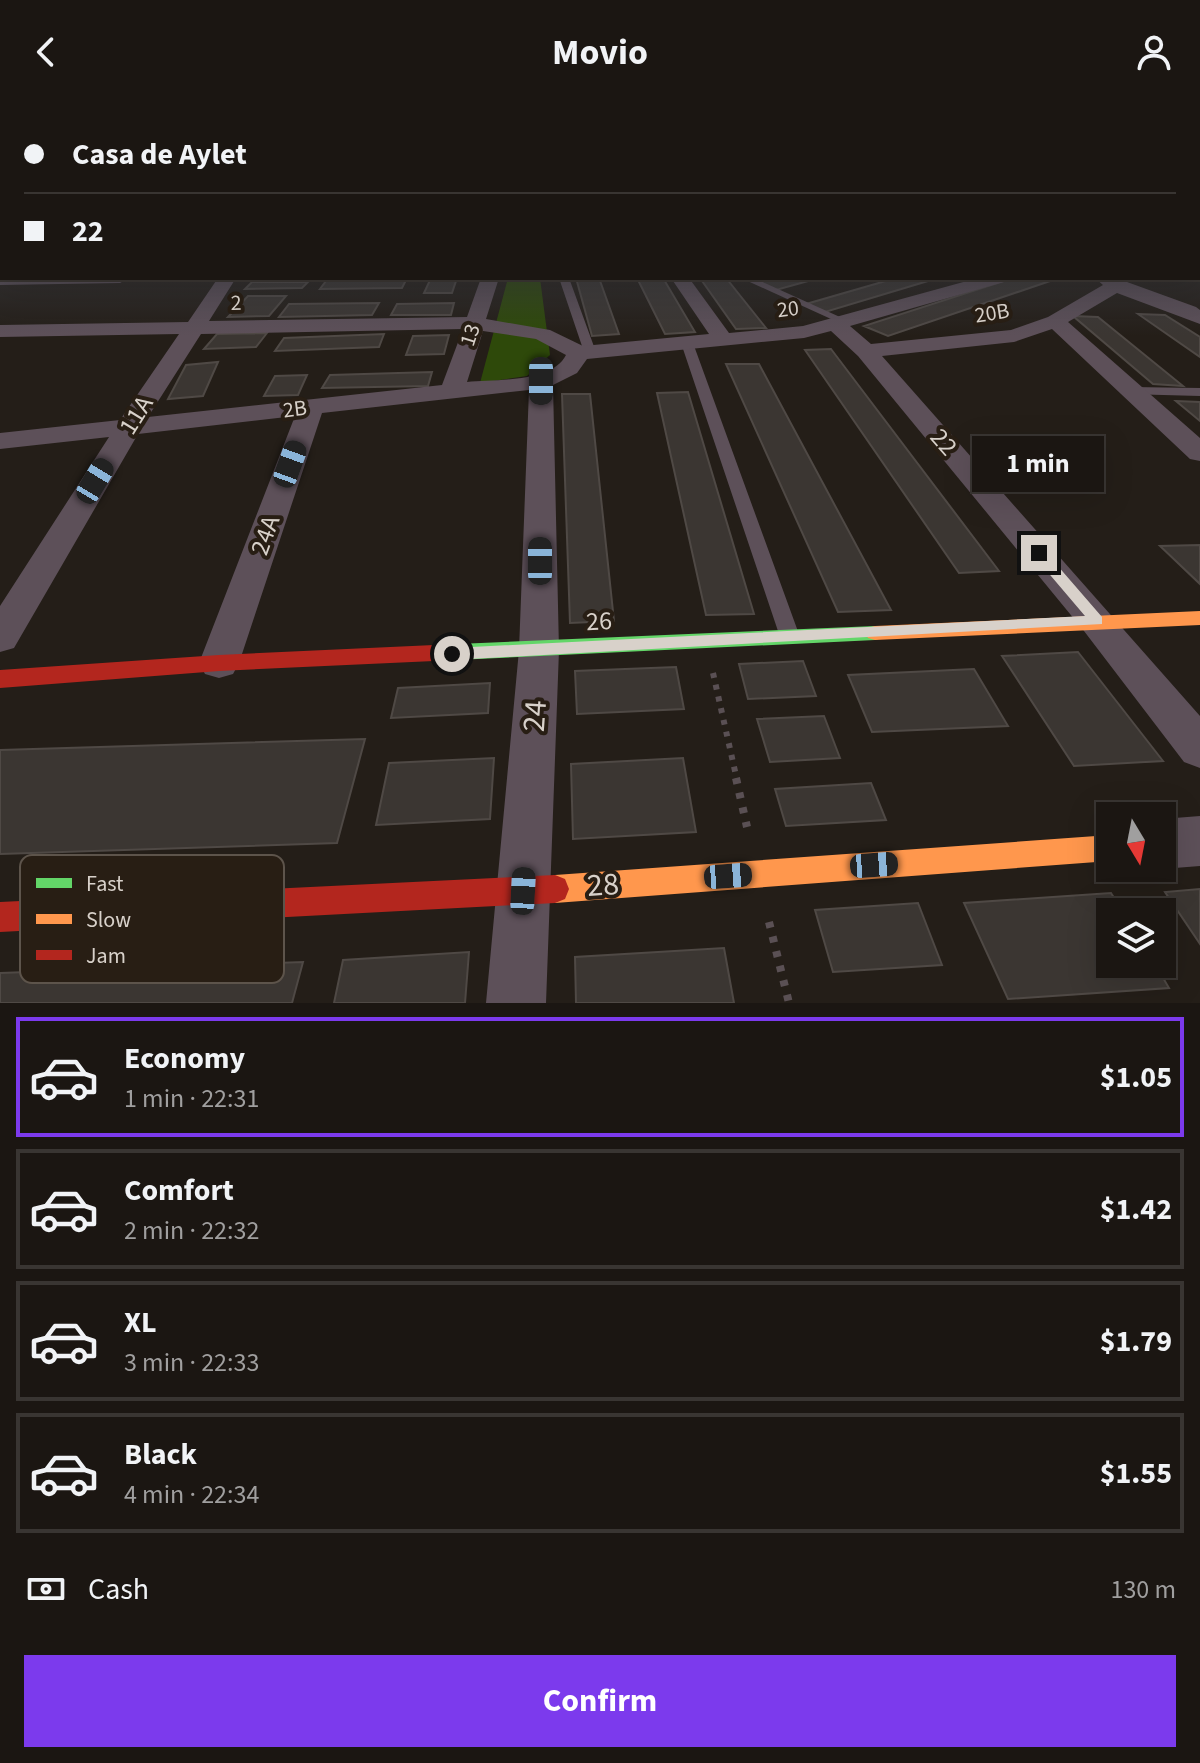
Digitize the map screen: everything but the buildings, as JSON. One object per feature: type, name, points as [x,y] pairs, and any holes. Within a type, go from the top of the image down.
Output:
[{"type":"street","name":"11A","points":[[0,638],[127,429],[226,280]]},
{"type":"street","name":"13","points":[[452,392],[489,280]]},
{"type":"street","points":[[681,280],[723,340]]},
{"type":"street","name":"20","points":[[584,352],[723,340],[841,324],[991,280]]},
{"type":"street","points":[[1110,282],[1170,303],[1200,318]]},
{"type":"street","name":"20B","points":[[866,351],[1014,336],[1055,321],[1110,282]]},
{"type":"street","points":[[1055,321],[1200,453]]},
{"type":"street","name":"2","points":[[0,331],[473,323],[542,334],[584,352]]},
{"type":"street","name":"22","points":[[841,324],[1097,621],[1200,748]]},
{"type":"street","name":"2B","points":[[0,441],[541,381],[567,370],[584,352]]},
{"type":"street","name":"24","points":[[516,1003],[539,650],[541,381]]},
{"type":"street","name":"24A","points":[[219,663],[311,407]]},
{"type":"street","name":"26","points":[[0,679],[219,663],[1200,618]]},
{"type":"street","points":[[1176,843],[1200,841]]},
{"type":"street","name":"28","points":[[284,903],[523,891],[1096,849]]},
{"type":"street","name":"28","points":[[0,917],[20,916]]},
{"type":"lane","points":[[565,280],[584,352]]},
{"type":"lane","points":[[750,280],[841,324]]},
{"type":"lane","points":[[687,343],[790,637]]},
{"type":"lane","points":[[1131,391],[1200,392]]},
{"type":"green space","points":[[507,280],[540,280],[550,355],[527,376],[480,383]]},
{"type":"traffic: fast","points":[[434,653],[875,633]]},
{"type":"traffic: slow","points":[[875,633],[1200,618]]},
{"type":"traffic: slow","points":[[555,889],[1096,849]]},
{"type":"traffic: jam","points":[[0,679],[219,663],[434,653]]},
{"type":"traffic: jam","points":[[284,903],[555,889]]},
{"type":"traffic: jam","points":[[0,917],[20,916]]},
{"type":"route","points":[[452,654],[1097,621],[1039,553]]}]
